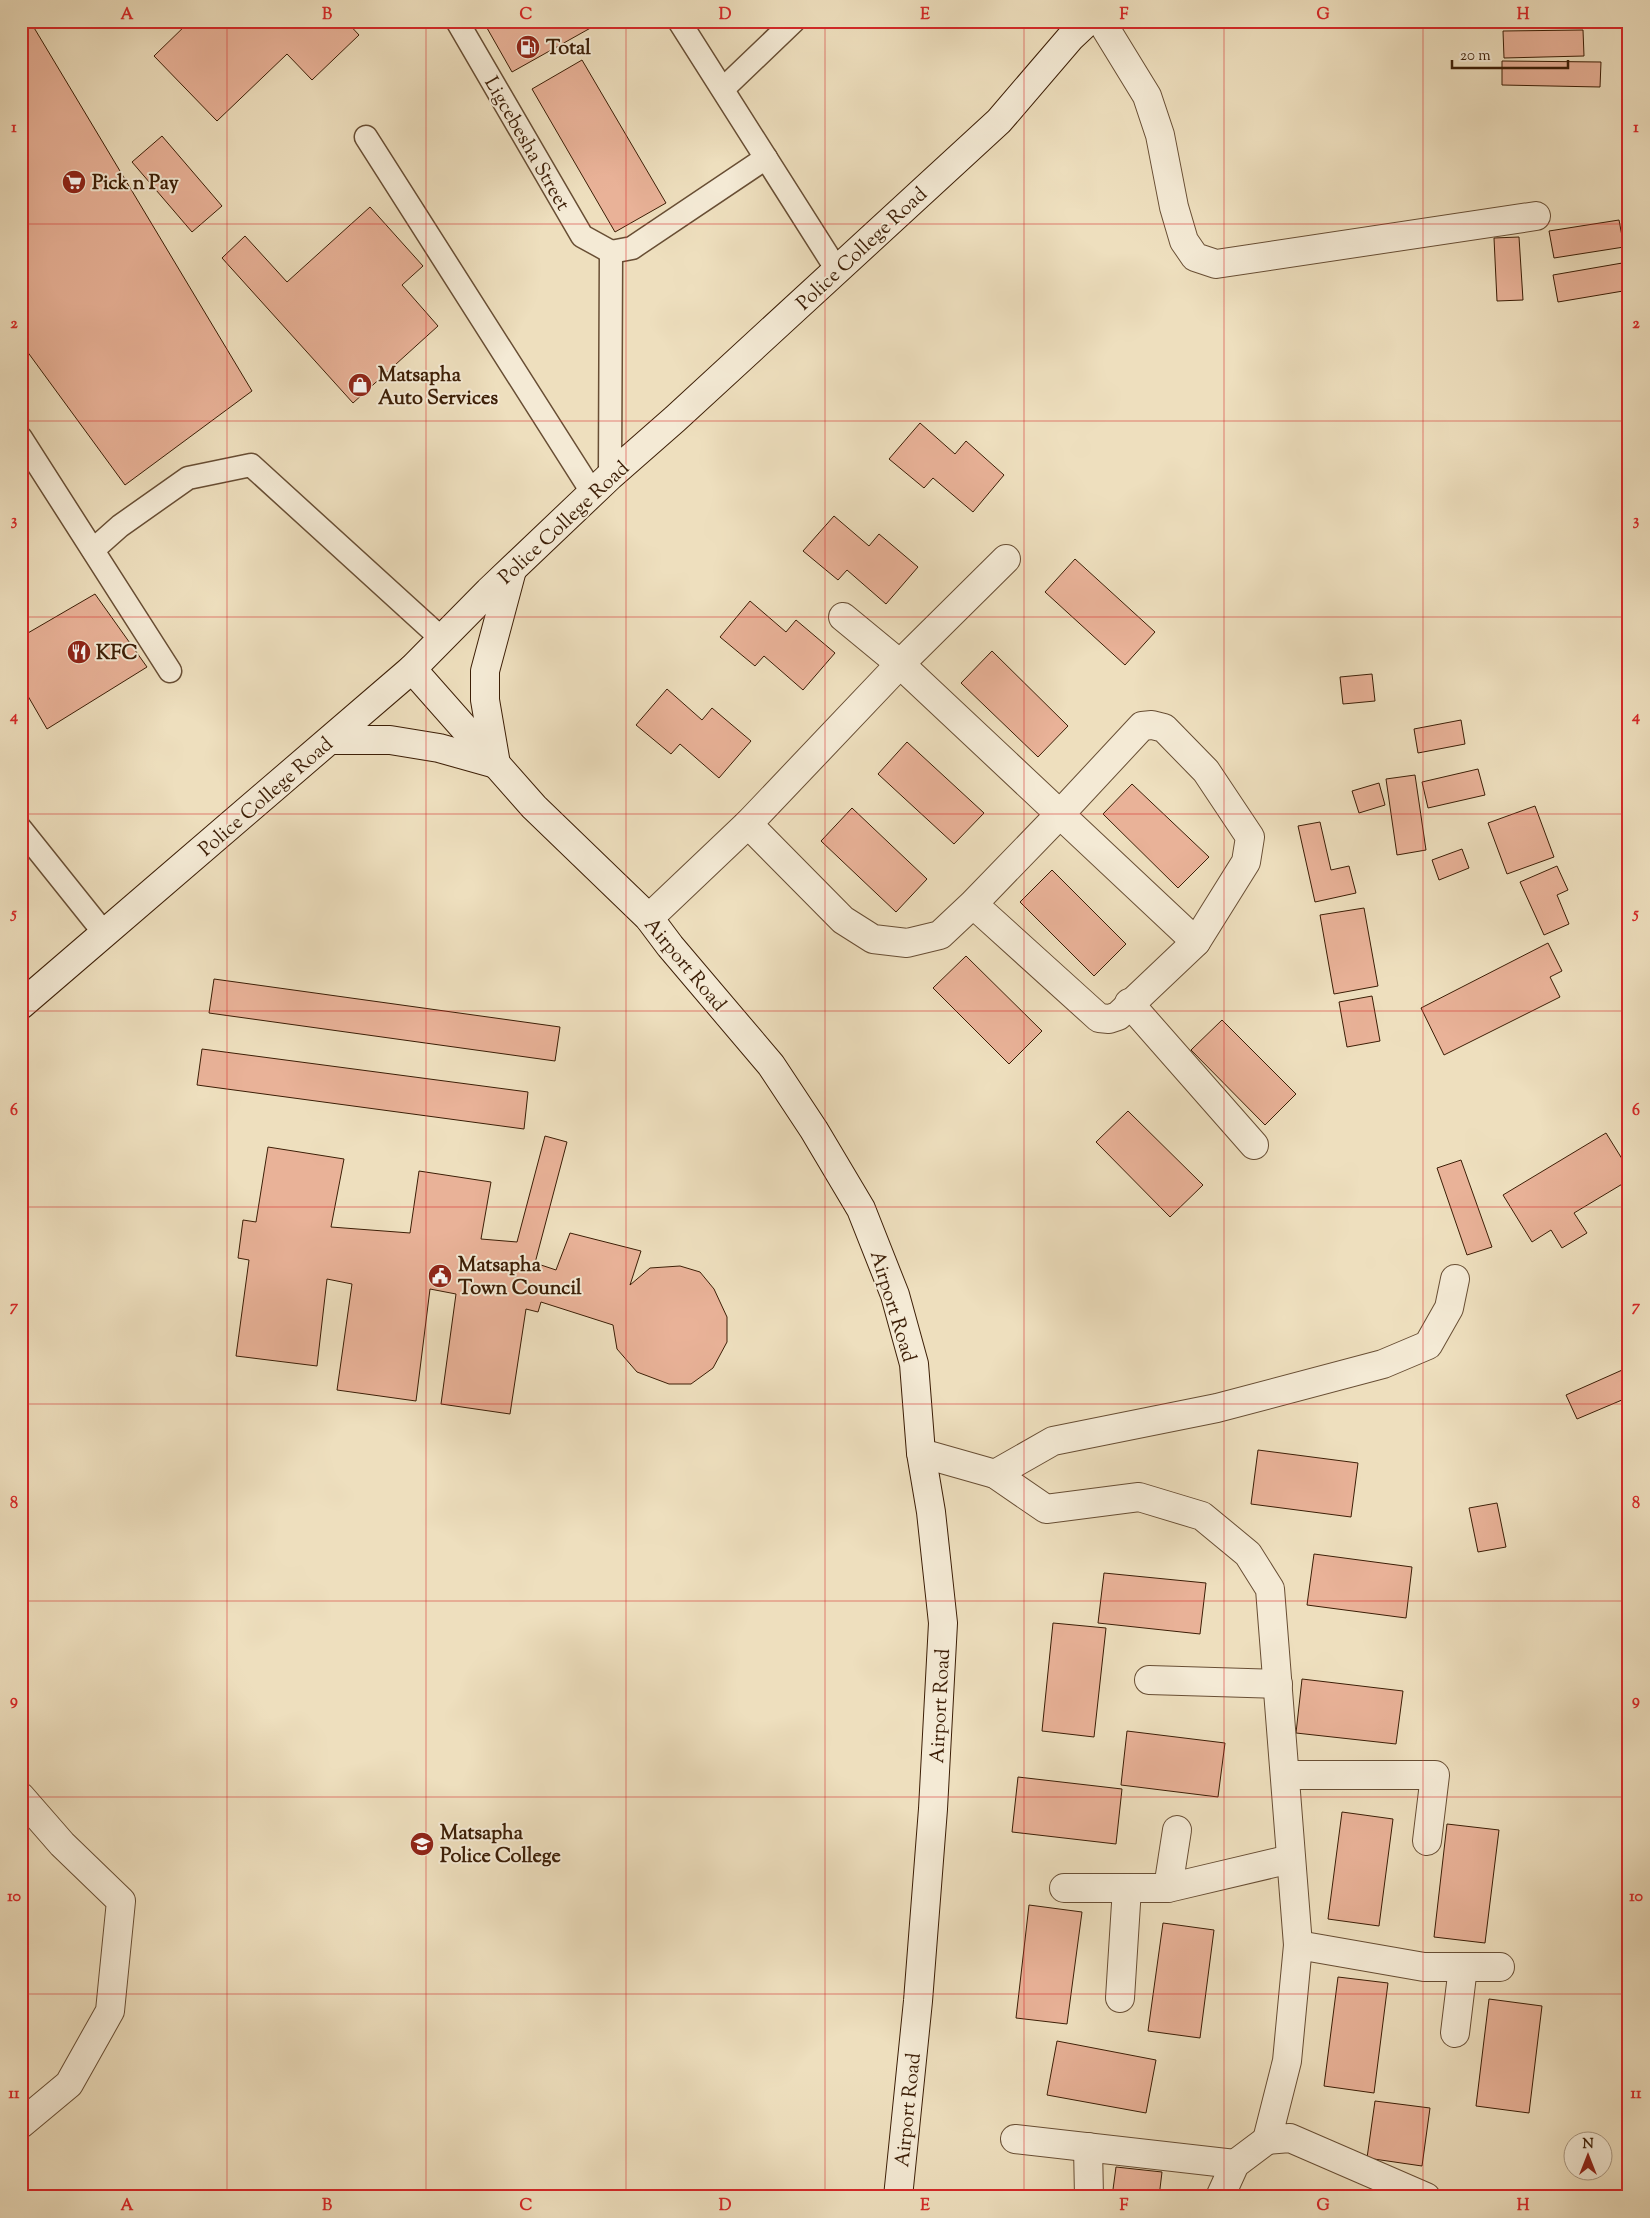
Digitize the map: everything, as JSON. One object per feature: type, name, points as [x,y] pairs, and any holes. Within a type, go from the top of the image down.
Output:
[{"type":"street","points":[[1101,21],[1147,96],[1160,135],[1184,241],[1195,257],[1216,264],[1536,216]]},
{"type":"street","name":"Police College Road","points":[[21,1005],[412,669],[601,484],[682,413],[999,122],[1074,27]]},
{"type":"street","points":[[649,918],[748,824],[900,664],[1006,559]]},
{"type":"street","points":[[331,740],[390,740],[440,748],[496,764],[486,708],[485,671],[512,570]]},
{"type":"street","points":[[843,617],[900,664],[1061,813],[1196,942]]},
{"type":"street","name":"Airport Road","points":[[412,669],[534,807],[649,918],[670,946],[771,1065],[814,1130],[861,1209],[895,1295],[914,1364],[921,1453],[931,1512],[944,1624],[933,1809],[918,2001],[898,2197]]},
{"type":"street","points":[[748,824],[843,920],[872,939],[907,943],[940,935],[973,904],[1061,813],[1142,726],[1152,725],[1164,728],[1206,771],[1250,837],[1246,862],[1196,942],[1118,1016],[1108,1020],[1099,1018],[973,904]]},
{"type":"street","points":[[1130,1003],[1254,1145]]},
{"type":"street","points":[[995,1474],[1053,1441],[1217,1408],[1384,1364],[1428,1345],[1449,1308],[1455,1278]]},
{"type":"street","points":[[921,1453],[995,1474],[1046,1509],[1139,1497],[1202,1516],[1248,1554],[1270,1589],[1298,1945],[1287,2061],[1267,2140]]},
{"type":"street","points":[[1149,1680],[1278,1684]]},
{"type":"street","points":[[1285,1775],[1435,1775],[1427,1841]]},
{"type":"street","points":[[21,1796],[62,1844],[121,1901],[110,2011],[69,2084],[21,2124]]},
{"type":"street","points":[[1168,1888],[1177,1830]]},
{"type":"street","points":[[1064,1888],[1168,1888],[1291,1859]]},
{"type":"street","points":[[1120,1998],[1126,1888]]},
{"type":"street","points":[[1298,1945],[1424,1967],[1500,1966]]},
{"type":"street","points":[[1455,2033],[1462,1967]]},
{"type":"street","points":[[1220,2197],[1235,2164],[1267,2140],[1290,2138],[1426,2197]]},
{"type":"street","points":[[1015,2139],[1235,2164]]},
{"type":"street","points":[[1088,2147],[1089,2197]]},
{"type":"lane","name":"Ligcebesha Street","points":[[457,21],[582,236],[611,252]]},
{"type":"lane","points":[[679,21],[837,270]]},
{"type":"lane","points":[[723,89],[794,21]]},
{"type":"lane","points":[[366,137],[601,484]]},
{"type":"lane","points":[[601,484],[611,252],[632,248],[766,158]]},
{"type":"lane","points":[[21,438],[170,671]]},
{"type":"lane","points":[[93,550],[120,526],[188,478],[251,465],[442,639]]},
{"type":"lane","points":[[21,829],[105,934]]},
{"type":"building","name":"Pick n Pay","points":[[21,21],[30,21],[252,391],[125,485],[21,343]]},
{"type":"building","points":[[190,21],[346,21],[359,35],[312,80],[287,54],[217,121],[154,56]]},
{"type":"building","name":"Total","points":[[483,21],[603,21],[512,72]]},
{"type":"building","points":[[1583,30],[1584,56],[1504,58],[1503,31]]},
{"type":"building","points":[[582,60],[666,203],[615,232],[532,89]]},
{"type":"building","points":[[1502,61],[1601,62],[1600,87],[1502,85]]},
{"type":"building","points":[[162,136],[222,206],[192,232],[132,162]]},
{"type":"building","points":[[370,207],[423,266],[402,285],[438,326],[353,403],[222,258],[245,236],[287,282]]},
{"type":"building","points":[[1619,220],[1624,247],[1554,258],[1549,231]]},
{"type":"building","points":[[1519,237],[1523,300],[1497,301],[1494,238]]},
{"type":"building","points":[[1628,262],[1629,290],[1558,302],[1553,275]]},
{"type":"building","points":[[920,423],[955,454],[966,441],[1004,475],[973,512],[933,478],[924,488],[889,459]]},
{"type":"building","points":[[834,516],[869,546],[879,534],[918,567],[886,604],[847,570],[838,580],[803,551]]},
{"type":"building","points":[[1075,559],[1155,632],[1125,665],[1045,592]]},
{"type":"building","name":"KFC","points":[[95,594],[147,667],[47,729],[21,684],[21,637]]},
{"type":"building","points":[[750,601],[786,632],[796,620],[835,653],[803,690],[764,656],[755,666],[720,637]]},
{"type":"building","points":[[992,651],[1068,726],[1038,757],[961,683]]},
{"type":"building","points":[[1372,674],[1375,701],[1343,704],[1340,677]]},
{"type":"building","points":[[667,689],[702,720],[712,708],[751,741],[719,778],[680,744],[671,754],[636,725]]},
{"type":"building","points":[[1461,720],[1465,744],[1418,753],[1414,729]]},
{"type":"building","points":[[907,742],[984,813],[954,844],[878,774]]},
{"type":"building","points":[[1478,769],[1485,795],[1428,808],[1422,782]]},
{"type":"building","points":[[1415,775],[1426,850],[1397,855],[1386,779]]},
{"type":"building","points":[[1379,783],[1385,805],[1359,813],[1352,791]]},
{"type":"building","points":[[1132,784],[1209,857],[1178,888],[1103,814]]},
{"type":"building","points":[[1535,806],[1554,857],[1507,874],[1488,823]]},
{"type":"building","points":[[852,808],[927,879],[896,912],[821,841]]},
{"type":"building","points":[[1320,822],[1331,870],[1349,866],[1356,893],[1315,902],[1298,826]]},
{"type":"building","points":[[1462,849],[1469,868],[1439,880],[1432,860]]},
{"type":"building","points":[[1557,866],[1568,890],[1557,895],[1569,924],[1544,935],[1520,882]]},
{"type":"building","points":[[1052,870],[1126,944],[1094,976],[1020,902]]},
{"type":"building","points":[[1364,908],[1378,986],[1334,994],[1320,915]]},
{"type":"building","points":[[1548,943],[1562,971],[1550,977],[1560,997],[1444,1055],[1421,1008]]},
{"type":"building","points":[[966,956],[1042,1031],[1009,1064],[933,988]]},
{"type":"building","points":[[214,979],[560,1027],[555,1061],[209,1013]]},
{"type":"building","points":[[1372,996],[1380,1041],[1347,1047],[1339,1002]]},
{"type":"building","points":[[1222,1020],[1296,1094],[1265,1125],[1191,1050]]},
{"type":"building","points":[[202,1049],[528,1092],[524,1129],[197,1085]]},
{"type":"building","points":[[1128,1111],[1203,1185],[1170,1217],[1096,1142]]},
{"type":"building","points":[[1606,1133],[1629,1170],[1629,1180],[1574,1213],[1587,1233],[1562,1248],[1551,1230],[1532,1242],[1503,1195]]},
{"type":"building","name":"Matsapha Town Council","points":[[545,1136],[567,1142],[535,1263],[556,1270],[570,1233],[641,1251],[630,1285],[650,1268],[680,1266],[700,1272],[714,1289],[727,1317],[727,1342],[713,1368],[691,1384],[669,1384],[637,1372],[617,1349],[613,1325],[541,1302],[538,1312],[526,1309],[510,1414],[441,1404],[456,1294],[430,1289],[416,1401],[337,1390],[352,1284],[327,1279],[317,1366],[236,1356],[249,1260],[238,1258],[243,1220],[256,1222],[268,1147],[344,1159],[331,1227],[410,1233],[419,1171],[491,1182],[481,1239],[517,1242]]},
{"type":"building","points":[[1461,1160],[1492,1247],[1467,1255],[1437,1168]]},
{"type":"building","points":[[1629,1367],[1629,1397],[1577,1419],[1566,1395]]},
{"type":"building","points":[[1258,1450],[1358,1463],[1351,1517],[1251,1504]]},
{"type":"building","points":[[1497,1503],[1506,1547],[1478,1552],[1469,1508]]},
{"type":"building","points":[[1314,1554],[1412,1567],[1406,1618],[1307,1605]]},
{"type":"building","points":[[1104,1573],[1206,1583],[1200,1634],[1098,1623]]},
{"type":"building","points":[[1053,1623],[1106,1628],[1094,1737],[1042,1731]]},
{"type":"building","points":[[1302,1679],[1403,1691],[1396,1744],[1296,1733]]},
{"type":"building","points":[[1127,1731],[1225,1743],[1218,1797],[1121,1785]]},
{"type":"building","points":[[1018,1777],[1122,1789],[1116,1844],[1012,1832]]},
{"type":"building","points":[[1342,1812],[1393,1819],[1379,1926],[1328,1919]]},
{"type":"building","points":[[1447,1824],[1499,1830],[1485,1943],[1434,1937]]},
{"type":"building","points":[[1029,1905],[1082,1912],[1067,2024],[1016,2018]]},
{"type":"building","points":[[1163,1923],[1214,1930],[1200,2038],[1148,2031]]},
{"type":"building","points":[[1338,1977],[1388,1983],[1374,2093],[1324,2086]]},
{"type":"building","points":[[1489,1999],[1542,2006],[1529,2113],[1476,2106]]},
{"type":"building","points":[[1057,2041],[1156,2060],[1146,2113],[1047,2095]]},
{"type":"building","points":[[1375,2101],[1430,2108],[1422,2166],[1367,2158]]},
{"type":"building","points":[[1116,2167],[1162,2172],[1159,2197],[1112,2197]]},
{"type":"place","name":"Total","points":[[528,47]]},
{"type":"place","name":"Pick n Pay","points":[[74,182]]},
{"type":"place","name":"Matsapha Auto Services","points":[[360,385]]},
{"type":"place","name":"KFC","points":[[79,652]]},
{"type":"place","name":"Matsapha Town Council","points":[[440,1276]]},
{"type":"place","name":"Matsapha Police College","points":[[422,1844]]}]
